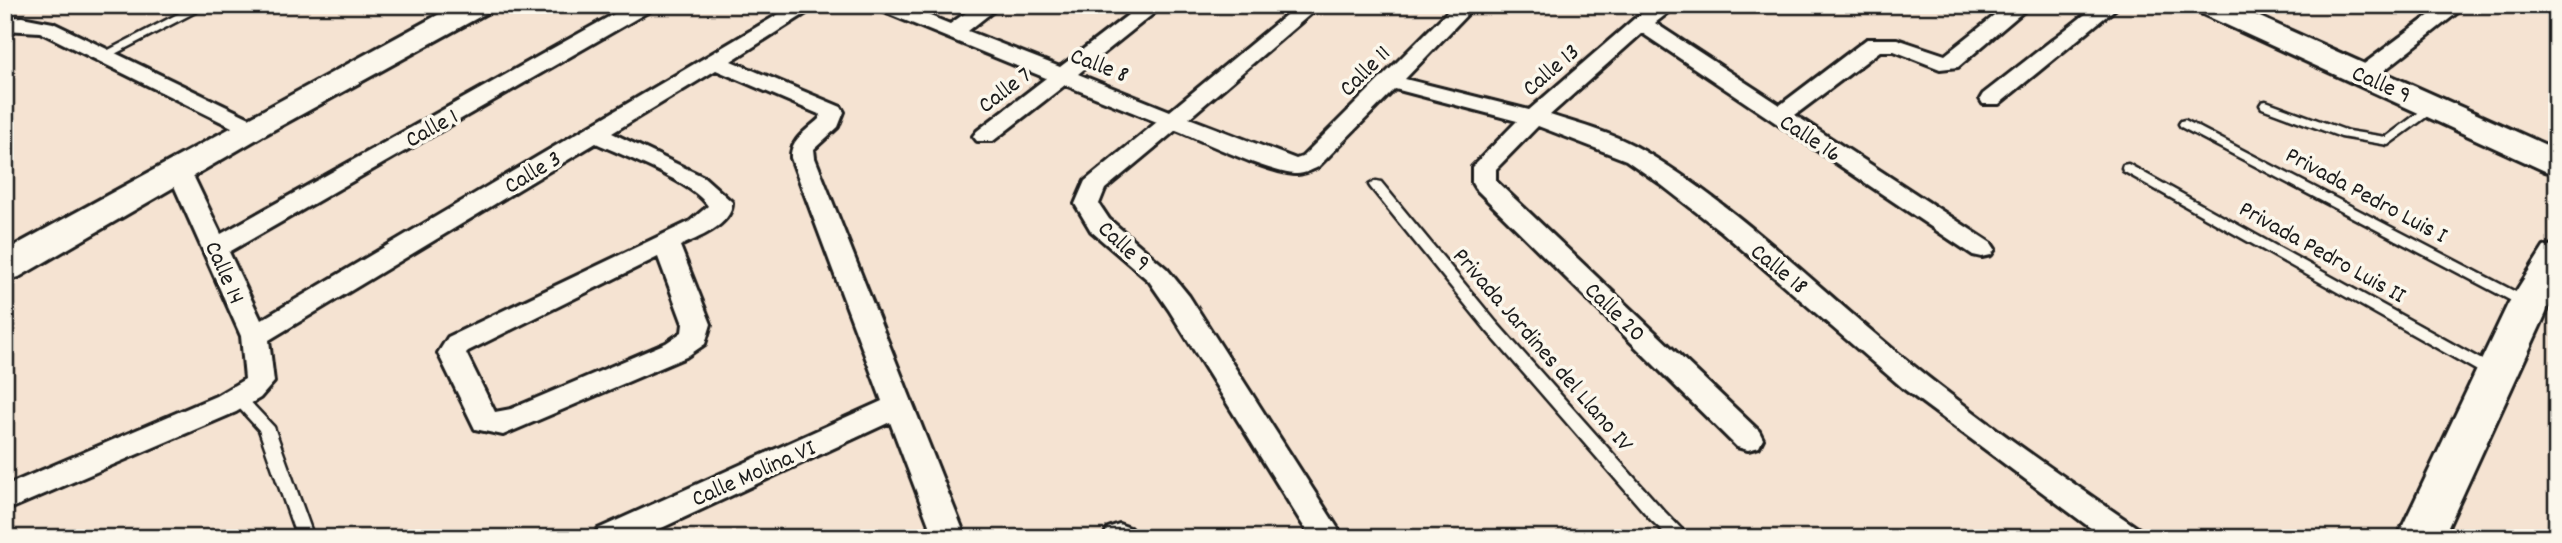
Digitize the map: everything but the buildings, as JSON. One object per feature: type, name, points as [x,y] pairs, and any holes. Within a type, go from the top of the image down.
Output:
[{"type":"main road","points":[[5,268],[252,128],[479,5]]},
{"type":"main road","name":"Calle 9","points":[[2207,5],[2557,163]]},
{"type":"main road","points":[[2420,538],[2528,304],[2557,256]]},
{"type":"street","name":"Calle 1","points":[[216,248],[646,5]]},
{"type":"street","name":"Calle 3","points":[[255,336],[809,5]]},
{"type":"street","name":"Calle 8","points":[[884,5],[1062,78],[1283,164],[1298,167]]},
{"type":"street","points":[[952,32],[992,5]]},
{"type":"street","name":"Calle 7","points":[[985,136],[1154,5]]},
{"type":"street","name":"Calle 9","points":[[1311,5],[1094,186],[1087,204],[1100,225],[1158,275],[1180,303],[1328,538]]},
{"type":"street","name":"Calle 11","points":[[1298,167],[1310,162],[1466,5]]},
{"type":"street","name":"Calle 13","points":[[1484,183],[1482,173],[1488,162],[1532,119],[1641,23],[1668,5]]},
{"type":"street","points":[[1779,116],[1875,44],[1897,45],[1940,62],[1950,62],[2021,5]]},
{"type":"street","points":[[1992,99],[2110,5]]},
{"type":"street","points":[[2364,75],[2446,8]]},
{"type":"street","name":"Calle 16","points":[[1641,23],[1982,249]]},
{"type":"street","points":[[5,24],[38,24],[252,128]]},
{"type":"street","points":[[713,61],[833,112],[830,122],[802,147],[803,158],[950,538]]},
{"type":"street","name":"Calle 18","points":[[1389,81],[1610,143],[1653,167],[1798,281],[1885,358],[1970,425],[2127,538]]},
{"type":"street","points":[[594,133],[694,183],[720,202],[720,209],[712,218],[666,243],[457,344],[452,353],[485,421],[503,424],[690,342],[695,337],[697,324],[666,243]]},
{"type":"street","name":"Calle 14","points":[[180,170],[255,336],[250,388]]},
{"type":"street","name":"Calle 20","points":[[1484,183],[1748,439]]},
{"type":"street","points":[[5,499],[250,388]]},
{"type":"street","name":"Calle Molina VI","points":[[609,538],[898,406]]},
{"type":"lane","points":[[103,56],[204,5]]},
{"type":"lane","points":[[2266,105],[2345,134],[2388,141],[2395,139],[2434,107]]},
{"type":"lane","name":"Privada Pedro Luis I","points":[[2185,124],[2528,304]]},
{"type":"lane","name":"Privada Pedro Luis II","points":[[2128,168],[2496,374]]},
{"type":"lane","name":"Privada Jardines del Llano IV","points":[[1376,185],[1491,326],[1657,515],[1682,538]]},
{"type":"lane","points":[[250,388],[306,538]]}]
